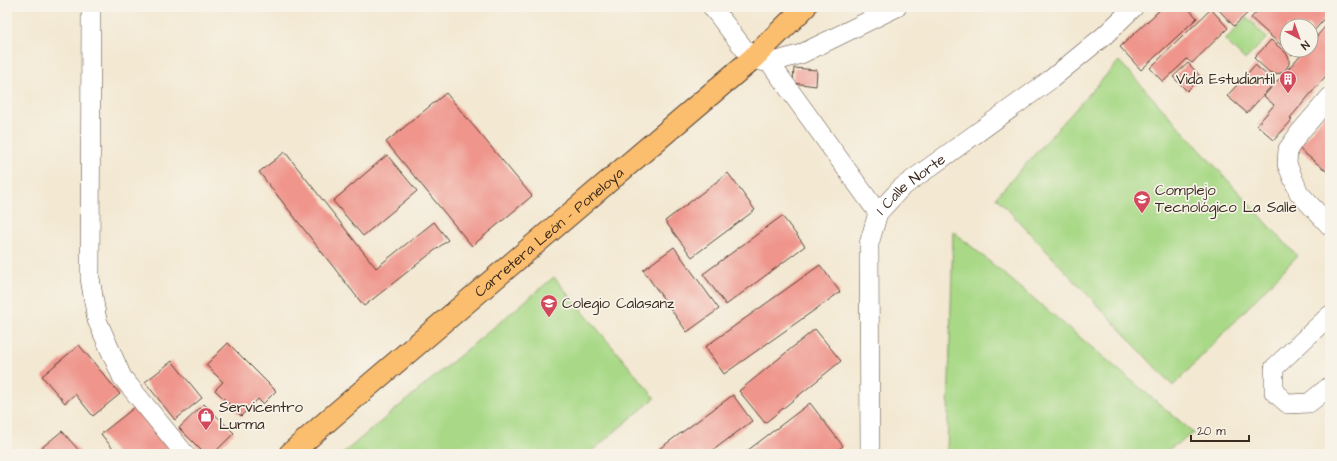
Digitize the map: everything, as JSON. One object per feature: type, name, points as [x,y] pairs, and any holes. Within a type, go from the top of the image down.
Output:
[{"type":"main road","name":"Carretera León - Poneloya","points":[[290,454],[332,417],[761,61],[805,7]]},
{"type":"street","points":[[91,7],[90,278],[97,320],[122,377],[185,454]]},
{"type":"street","points":[[712,7],[761,61],[878,213]]},
{"type":"street","points":[[761,61],[801,54],[897,7]]},
{"type":"street","name":"1 Calle Norte","points":[[870,454],[868,244],[878,213],[901,188],[1050,80],[1105,35],[1134,7]]},
{"type":"street","points":[[1330,97],[1300,132],[1288,149],[1287,164],[1299,193],[1330,226]]},
{"type":"street","points":[[1330,315],[1274,368],[1274,392],[1288,404],[1309,403],[1330,386]]},
{"type":"green space","points":[[1247,17],[1267,38],[1245,60],[1225,40]]},
{"type":"green space","points":[[1119,61],[1297,256],[1173,386],[996,197]]},
{"type":"green space","points":[[953,231],[1194,433],[1161,454],[947,454]]},
{"type":"green space","name":"Colegio Calasanz","points":[[554,277],[655,398],[588,454],[342,454]]},
{"type":"building","points":[[1163,7],[1187,7],[1197,18],[1141,70],[1120,47]]},
{"type":"building","points":[[1216,7],[1254,7],[1234,26]]},
{"type":"building","points":[[1261,7],[1330,7],[1330,13],[1319,25],[1319,18],[1279,18],[1279,43],[1251,18]]},
{"type":"building","points":[[1211,9],[1228,28],[1192,63],[1187,59],[1163,82],[1150,68]]},
{"type":"building","points":[[1330,21],[1330,71],[1290,118],[1292,120],[1274,140],[1257,125],[1274,105],[1264,96],[1298,58],[1319,58],[1319,34]]},
{"type":"building","points":[[1271,40],[1279,47],[1279,58],[1289,58],[1289,64],[1281,73],[1275,74],[1269,72],[1254,58]]},
{"type":"building","points":[[1188,63],[1201,77],[1187,91],[1173,77]]},
{"type":"building","points":[[1255,65],[1275,82],[1247,113],[1227,96]]},
{"type":"building","points":[[794,68],[817,70],[816,86],[793,83]]},
{"type":"building","points":[[446,93],[532,196],[472,246],[386,142]]},
{"type":"building","points":[[1330,108],[1330,174],[1298,148]]},
{"type":"building","points":[[285,152],[376,268],[434,222],[448,240],[364,306],[259,172]]},
{"type":"building","points":[[387,155],[417,191],[363,236],[333,201]]},
{"type":"building","points":[[728,173],[755,210],[692,257],[665,221]]},
{"type":"building","points":[[782,216],[805,246],[726,305],[703,274]]},
{"type":"building","points":[[674,247],[719,309],[687,332],[643,270]]},
{"type":"building","points":[[820,265],[840,292],[724,374],[705,347]]},
{"type":"building","points":[[815,329],[841,361],[765,423],[739,391]]},
{"type":"building","points":[[228,343],[276,391],[263,404],[258,399],[241,416],[215,390],[223,382],[206,365]]},
{"type":"building","points":[[79,345],[120,394],[93,416],[75,394],[65,403],[42,376]]},
{"type":"building","points":[[172,361],[202,398],[175,420],[145,382]]},
{"type":"building","points":[[733,395],[752,421],[708,454],[663,454],[659,449]]},
{"type":"building","points":[[810,403],[843,446],[833,454],[743,454]]},
{"type":"building","name":"Servicentro Lurma","points":[[204,404],[234,433],[213,454],[205,454],[179,428]]},
{"type":"building","points":[[135,407],[174,454],[117,454],[101,434]]},
{"type":"building","points":[[62,431],[82,454],[34,454]]},
{"type":"place","name":"Vida Estudiantil","points":[[1288,94]]},
{"type":"place","name":"Complejo Tecnológico La Salle","points":[[1142,214]]},
{"type":"place","name":"Colegio Calasanz","points":[[549,318]]},
{"type":"place","name":"Servicentro Lurma","points":[[206,431]]}]
